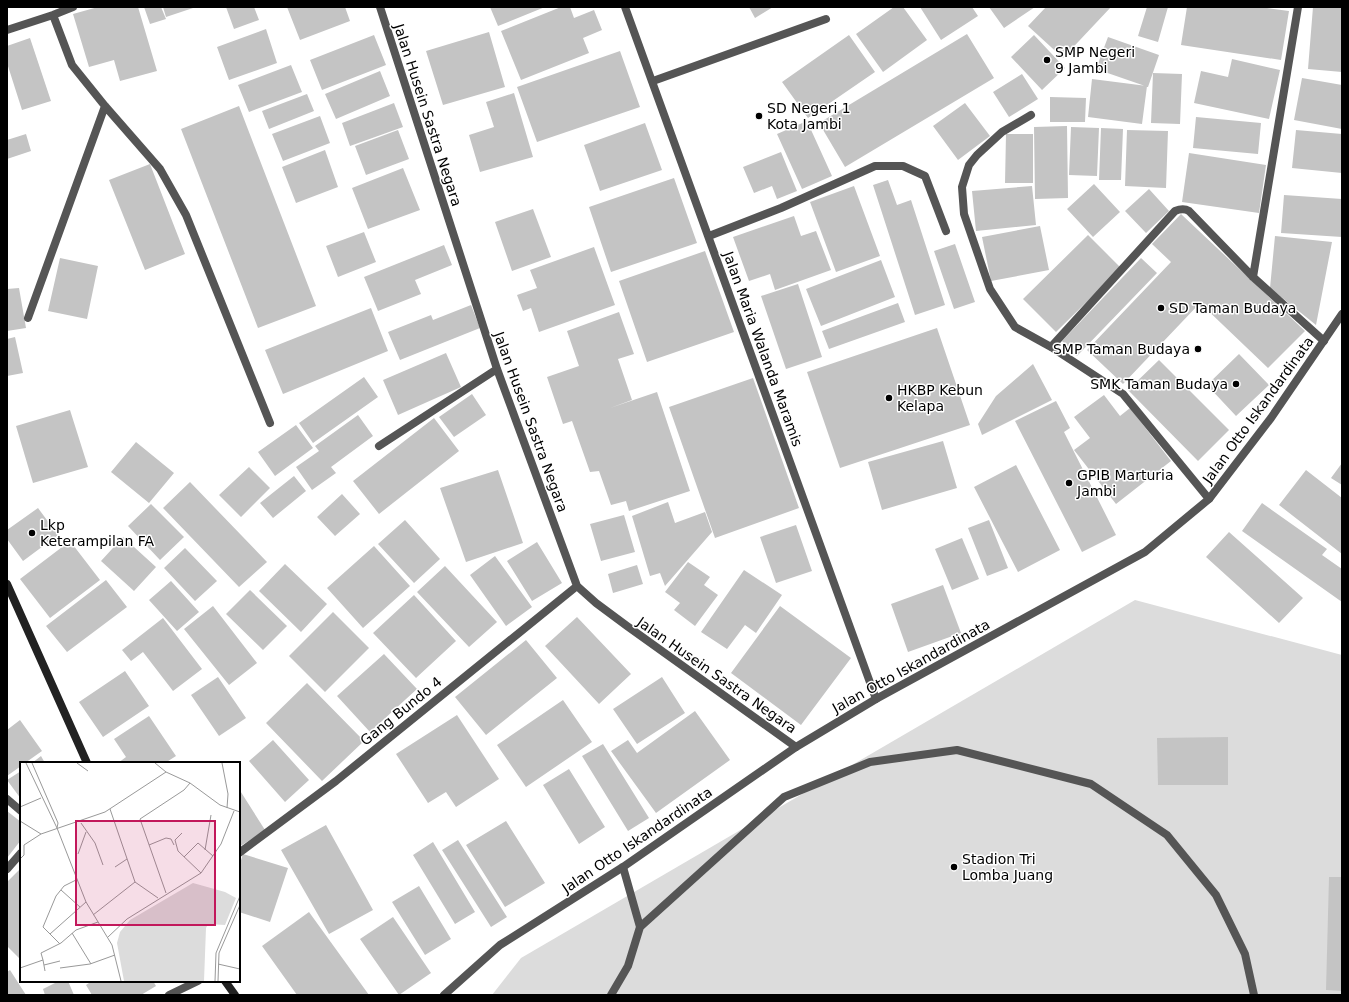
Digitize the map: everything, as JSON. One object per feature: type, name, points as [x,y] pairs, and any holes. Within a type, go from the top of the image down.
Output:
[{"type":"main road","points":[[7,584],[87,762]]},
{"type":"main road","points":[[227,982],[235,995]]},
{"type":"street","points":[[7,30],[73,7]]},
{"type":"street","name":"Jalan Husein Sastra Negara","points":[[380,7],[497,369],[577,586],[596,603],[627,626],[796,747]]},
{"type":"street","name":"Jalan Maria Walanda Maramis","points":[[625,7],[876,699]]},
{"type":"street","points":[[1253,277],[1298,7]]},
{"type":"street","points":[[53,15],[72,65],[105,106],[160,169],[186,215],[270,423]]},
{"type":"street","points":[[653,81],[826,18]]},
{"type":"street","points":[[28,318],[105,106]]},
{"type":"street","points":[[1032,115],[1002,132],[977,155],[969,166],[962,187],[964,214],[990,289],[1015,327],[1051,347],[1123,394],[1209,499]]},
{"type":"street","points":[[709,236],[781,208],[875,166],[903,166],[925,176],[946,231]]},
{"type":"street","points":[[1051,347],[1175,212],[1180,209],[1189,212],[1253,277],[1324,341]]},
{"type":"street","name":"Jalan Otto Iskandardinata","points":[[444,995],[500,945],[623,867],[796,747],[876,699],[1145,552],[1209,499],[1271,418],[1342,314]]},
{"type":"street","points":[[379,446],[497,369]]},
{"type":"street","name":"Gang Bundo 4","points":[[240,852],[336,781],[577,586]]},
{"type":"street","points":[[611,995],[628,966],[640,927],[784,797],[870,762],[957,750],[1091,784],[1167,835],[1216,895],[1244,954],[1254,995]]},
{"type":"street","points":[[7,799],[20,810]]},
{"type":"street","points":[[7,869],[20,854]]},
{"type":"street","points":[[623,867],[640,927]]},
{"type":"street","points":[[169,995],[196,982]]},
{"type":"shaded area","points":[[1135,600],[1342,655],[1342,995],[492,995],[521,958]]},
{"type":"building","points":[[98,7],[138,7],[157,71],[120,81],[114,60],[89,67],[73,14]]},
{"type":"building","points":[[144,7],[161,7],[166,19],[150,24]]},
{"type":"building","points":[[163,7],[196,7],[166,17]]},
{"type":"building","points":[[226,7],[254,7],[259,20],[234,29]]},
{"type":"building","points":[[287,7],[345,7],[350,21],[300,40]]},
{"type":"building","points":[[490,7],[545,7],[498,26]]},
{"type":"building","points":[[561,7],[570,7],[574,18],[594,10],[602,30],[583,38],[589,53],[521,80],[501,31]]},
{"type":"building","points":[[749,7],[773,7],[755,18]]},
{"type":"building","points":[[894,7],[903,7],[927,40],[883,72],[856,34]]},
{"type":"building","points":[[920,7],[972,7],[978,16],[941,40]]},
{"type":"building","points":[[989,7],[1035,7],[1004,28]]},
{"type":"building","points":[[1046,7],[1111,7],[1063,58],[1028,26]]},
{"type":"building","points":[[1147,7],[1168,7],[1158,42],[1138,36]]},
{"type":"building","points":[[1187,7],[1260,7],[1289,11],[1281,60],[1181,45]]},
{"type":"building","points":[[1313,7],[1342,7],[1342,72],[1308,69]]},
{"type":"building","points":[[266,29],[277,63],[229,80],[217,47]]},
{"type":"building","points":[[489,32],[505,87],[443,105],[426,51]]},
{"type":"building","points":[[967,34],[994,78],[845,167],[819,123]]},
{"type":"building","points":[[374,35],[386,65],[322,90],[310,60]]},
{"type":"building","points":[[849,35],[875,72],[808,118],[782,82]]},
{"type":"building","points":[[1034,35],[1065,68],[1042,90],[1011,57]]},
{"type":"building","points":[[1108,37],[1159,55],[1148,87],[1096,69]]},
{"type":"building","points":[[30,38],[51,101],[22,110],[7,63],[7,46]]},
{"type":"building","points":[[620,51],[640,107],[537,142],[517,87]]},
{"type":"building","points":[[1232,59],[1280,70],[1269,119],[1194,103],[1201,71],[1228,77]]},
{"type":"building","points":[[291,65],[302,92],[249,112],[238,85]]},
{"type":"building","points":[[380,71],[390,96],[336,119],[325,94]]},
{"type":"building","points":[[1153,73],[1182,74],[1180,124],[1151,123]]},
{"type":"building","points":[[1022,74],[1038,99],[1009,117],[993,92]]},
{"type":"building","points":[[1302,78],[1342,85],[1342,129],[1294,120]]},
{"type":"building","points":[[1092,79],[1147,86],[1142,124],[1088,117]]},
{"type":"building","points":[[514,93],[533,157],[480,172],[469,135],[494,127],[486,102]]},
{"type":"building","points":[[307,94],[314,111],[269,129],[262,111]]},
{"type":"building","points":[[1050,97],[1086,98],[1085,122],[1050,122]]},
{"type":"building","points":[[394,103],[403,127],[350,146],[342,123]]},
{"type":"building","points":[[965,103],[990,136],[958,160],[933,126]]},
{"type":"building","points":[[239,106],[316,306],[258,328],[181,129]]},
{"type":"building","points":[[320,116],[330,143],[283,161],[272,134]]},
{"type":"building","points":[[1196,117],[1261,123],[1258,154],[1193,148]]},
{"type":"building","points":[[807,121],[832,176],[802,189],[777,134]]},
{"type":"building","points":[[645,123],[662,170],[600,191],[584,145]]},
{"type":"building","points":[[1067,126],[1068,198],[1035,199],[1034,127]]},
{"type":"building","points":[[1071,127],[1099,128],[1097,176],[1069,175]]},
{"type":"building","points":[[1101,128],[1123,129],[1121,180],[1099,180]]},
{"type":"building","points":[[398,130],[409,159],[366,175],[355,146]]},
{"type":"building","points":[[1127,130],[1168,131],[1166,188],[1125,186]]},
{"type":"building","points":[[1296,130],[1342,134],[1342,173],[1292,168]]},
{"type":"building","points":[[26,134],[31,151],[7,159],[7,140]]},
{"type":"building","points":[[1006,134],[1033,134],[1033,183],[1005,183]]},
{"type":"building","points":[[325,150],[338,187],[296,203],[282,167]]},
{"type":"building","points":[[781,152],[797,191],[777,199],[772,186],[754,193],[743,167]]},
{"type":"building","points":[[1189,153],[1266,165],[1259,213],[1182,202]]},
{"type":"building","points":[[150,164],[185,254],[145,270],[109,180]]},
{"type":"building","points":[[403,168],[420,210],[368,229],[352,188]]},
{"type":"building","points":[[674,178],[697,243],[611,272],[589,207]]},
{"type":"building","points":[[888,180],[897,205],[911,200],[945,305],[915,315],[873,185]]},
{"type":"building","points":[[1094,184],[1120,212],[1093,237],[1067,209]]},
{"type":"building","points":[[854,186],[880,256],[836,272],[810,202]]},
{"type":"building","points":[[1032,186],[1036,225],[976,231],[972,191]]},
{"type":"building","points":[[1149,189],[1169,211],[1146,233],[1125,211]]},
{"type":"building","points":[[1284,195],[1342,199],[1342,237],[1281,233]]},
{"type":"building","points":[[533,209],[551,257],[512,271],[495,222]]},
{"type":"building","points":[[1181,214],[1305,331],[1268,368],[1200,303],[1123,384],[1087,350],[1171,262],[1152,244]]},
{"type":"building","points":[[794,216],[801,236],[816,231],[831,270],[775,290],[770,274],[749,281],[733,237]]},
{"type":"building","points":[[1040,226],[1049,270],[991,281],[982,237]]},
{"type":"building","points":[[364,232],[376,262],[338,277],[326,246]]},
{"type":"building","points":[[1088,235],[1121,268],[1056,332],[1023,299]]},
{"type":"building","points":[[1275,236],[1332,242],[1316,325],[1270,288]]},
{"type":"building","points":[[955,244],[975,302],[954,309],[934,251]]},
{"type":"building","points":[[444,245],[452,265],[415,280],[421,294],[378,311],[364,277]]},
{"type":"building","points":[[594,247],[615,305],[539,332],[531,308],[523,311],[517,295],[537,288],[530,270]]},
{"type":"building","points":[[705,251],[734,332],[647,362],[619,281]]},
{"type":"building","points":[[60,258],[98,266],[87,319],[48,311]]},
{"type":"building","points":[[1141,258],[1157,273],[1077,356],[1062,341]]},
{"type":"building","points":[[881,260],[895,297],[821,326],[806,289]]},
{"type":"building","points":[[798,284],[822,357],[786,369],[761,296]]},
{"type":"building","points":[[19,288],[26,328],[7,331],[7,289]]},
{"type":"building","points":[[898,303],[905,322],[829,349],[822,331]]},
{"type":"building","points":[[471,305],[480,328],[400,360],[388,332],[431,315],[433,320]]},
{"type":"building","points":[[371,308],[388,351],[283,394],[265,350]]},
{"type":"building","points":[[619,312],[634,354],[618,359],[632,400],[610,408],[657,392],[690,491],[629,511],[626,501],[611,505],[599,471],[590,472],[572,421],[563,424],[547,377],[579,366],[567,331]]},
{"type":"building","name":"HKBP Kebun Kelapa","points":[[937,328],[970,425],[840,468],[807,372]]},
{"type":"building","points":[[15,337],[23,373],[7,376],[7,339]]},
{"type":"building","points":[[446,353],[461,387],[398,415],[383,380]]},
{"type":"building","points":[[1239,354],[1269,385],[1236,416],[1207,385]]},
{"type":"building","points":[[1159,360],[1229,430],[1198,461],[1128,390]]},
{"type":"building","points":[[1033,364],[1052,400],[982,435],[978,424],[996,396]]},
{"type":"building","points":[[364,377],[378,397],[313,443],[299,423]]},
{"type":"building","points":[[753,378],[799,508],[715,538],[669,407]]},
{"type":"building","points":[[472,394],[486,415],[454,437],[439,417]]},
{"type":"building","points":[[1104,395],[1120,416],[1130,408],[1171,461],[1116,504],[1074,450],[1090,438],[1074,417]]},
{"type":"building","name":"GPIB Marturia Jambi","points":[[1056,401],[1070,428],[1064,432],[1116,535],[1082,552],[1015,421]]},
{"type":"building","points":[[70,410],[88,467],[33,483],[16,426]]},
{"type":"building","points":[[358,415],[373,436],[331,467],[336,473],[312,490],[296,467],[319,451],[315,446]]},
{"type":"building","points":[[434,418],[459,451],[379,514],[353,481]]},
{"type":"building","points":[[296,425],[313,448],[275,476],[258,452]]},
{"type":"building","points":[[943,441],[957,488],[882,510],[868,462]]},
{"type":"building","points":[[136,442],[174,473],[149,503],[111,472]]},
{"type":"building","points":[[1342,463],[1342,485],[1331,478]]},
{"type":"building","points":[[1016,465],[1060,550],[1018,572],[974,487]]},
{"type":"building","points":[[249,467],[270,488],[241,517],[219,495]]},
{"type":"building","points":[[498,470],[523,543],[466,562],[440,488]]},
{"type":"building","points":[[1306,470],[1342,498],[1342,554],[1279,505]]},
{"type":"building","points":[[294,476],[306,491],[273,518],[260,503]]},
{"type":"building","points":[[190,482],[267,562],[239,587],[163,508]]},
{"type":"building","points":[[342,494],[360,514],[335,536],[317,517]]},
{"type":"building","points":[[668,502],[675,523],[705,512],[712,532],[665,586],[660,573],[650,576],[632,516]]},
{"type":"building","points":[[1262,503],[1327,549],[1322,555],[1342,569],[1342,602],[1242,531]]},
{"type":"building","points":[[151,504],[184,537],[160,560],[128,526]]},
{"type":"building","name":"Lkp Keterampilan FA","points":[[38,508],[58,535],[23,561],[7,539],[7,530]]},
{"type":"building","points":[[624,515],[635,552],[601,561],[590,524]]},
{"type":"building","points":[[405,520],[440,559],[414,583],[378,544]]},
{"type":"building","points":[[989,520],[1008,568],[987,576],[968,528]]},
{"type":"building","points":[[796,525],[812,571],[776,583],[760,537]]},
{"type":"building","points":[[1229,532],[1303,598],[1279,623],[1206,557]]},
{"type":"building","points":[[123,537],[156,567],[134,591],[101,561]]},
{"type":"building","points":[[962,538],[979,579],[952,590],[935,549]]},
{"type":"building","points":[[70,541],[100,580],[50,618],[20,579]]},
{"type":"building","points":[[537,542],[562,583],[532,601],[507,561]]},
{"type":"building","points":[[374,546],[410,586],[363,628],[327,588]]},
{"type":"building","points":[[185,548],[217,581],[195,601],[164,568]]},
{"type":"building","points":[[495,556],[532,607],[506,626],[470,575]]},
{"type":"building","points":[[688,562],[710,577],[704,585],[718,595],[695,626],[674,610],[680,603],[665,592]]},
{"type":"building","points":[[285,564],[327,604],[301,632],[259,591]]},
{"type":"building","points":[[637,565],[643,584],[613,593],[608,574]]},
{"type":"building","points":[[445,566],[497,622],[469,647],[417,592]]},
{"type":"building","points":[[744,570],[782,595],[756,633],[745,625],[727,649],[701,632]]},
{"type":"building","points":[[106,580],[127,607],[67,652],[46,626]]},
{"type":"building","points":[[171,581],[199,612],[177,631],[149,600]]},
{"type":"building","points":[[943,585],[961,633],[908,652],[891,604]]},
{"type":"building","points":[[250,590],[287,626],[263,650],[226,614]]},
{"type":"building","points":[[414,595],[456,641],[416,678],[373,633]]},
{"type":"building","points":[[213,606],[257,663],[229,685],[184,629]]},
{"type":"building","points":[[780,606],[851,658],[801,725],[731,673]]},
{"type":"building","points":[[333,612],[369,648],[325,692],[289,656]]},
{"type":"building","points":[[577,617],[631,674],[599,704],[545,646]]},
{"type":"building","points":[[163,618],[202,669],[173,691],[143,652],[131,661],[122,650]]},
{"type":"building","points":[[526,640],[557,678],[486,735],[455,697]]},
{"type":"building","points":[[384,654],[417,689],[370,732],[337,696]]},
{"type":"building","points":[[125,671],[149,706],[103,737],[79,702]]},
{"type":"building","points":[[218,677],[246,718],[219,736],[191,695]]},
{"type":"building","points":[[662,677],[685,713],[637,744],[613,709]]},
{"type":"building","points":[[307,683],[364,741],[322,781],[266,723]]},
{"type":"building","points":[[563,700],[592,742],[526,787],[497,745]]},
{"type":"building","points":[[695,711],[730,760],[656,813],[611,751],[628,740],[637,753]]},
{"type":"building","points":[[457,715],[499,779],[456,807],[446,792],[428,803],[396,754]]},
{"type":"building","points":[[149,716],[176,756],[167,762],[119,762],[126,757],[114,739]]},
{"type":"building","points":[[20,720],[42,751],[26,762],[20,762],[20,767],[7,776],[7,730]]},
{"type":"building","points":[[1228,737],[1228,785],[1158,785],[1157,738]]},
{"type":"building","points":[[273,740],[309,780],[285,802],[249,761]]},
{"type":"building","points":[[603,744],[649,818],[628,831],[582,756]]},
{"type":"building","points":[[41,756],[44,762],[33,762]]},
{"type":"building","points":[[569,769],[605,827],[579,844],[543,785]]},
{"type":"building","points":[[20,772],[20,798],[7,780]]},
{"type":"building","points":[[240,791],[265,830],[240,846]]},
{"type":"building","points":[[7,811],[20,821],[20,841],[7,858]]},
{"type":"building","points":[[506,821],[545,883],[505,907],[466,845]]},
{"type":"building","points":[[326,825],[373,910],[329,934],[281,850]]},
{"type":"building","points":[[458,840],[507,917],[491,927],[442,850]]},
{"type":"building","points":[[433,842],[475,912],[455,924],[413,855]]},
{"type":"building","points":[[243,854],[288,868],[270,922],[240,912],[240,863]]},
{"type":"building","points":[[20,869],[19,958],[7,946],[7,882]]},
{"type":"building","points":[[1329,877],[1342,877],[1342,991],[1326,990]]},
{"type":"building","points":[[419,886],[451,939],[425,955],[392,902]]},
{"type":"building","points":[[309,912],[369,995],[297,995],[262,946]]},
{"type":"building","points":[[393,917],[431,973],[399,995],[360,939]]},
{"type":"building","points":[[10,970],[26,995],[7,995],[7,972]]},
{"type":"building","points":[[57,982],[68,982],[74,995],[45,995],[43,989]]},
{"type":"building","points":[[90,982],[154,982],[156,986],[141,995],[92,995],[86,985]]},
{"type":"place","name":"SMP Negeri 9 Jambi","points":[[1047,60]]},
{"type":"place","name":"SD Negeri 1 Kota Jambi","points":[[759,116]]},
{"type":"place","name":"SD Taman Budaya","points":[[1161,308]]},
{"type":"place","name":"SMP Taman Budaya","points":[[1198,349]]},
{"type":"place","name":"SMK Taman Budaya","points":[[1236,384]]},
{"type":"place","name":"HKBP Kebun Kelapa","points":[[889,398]]},
{"type":"place","name":"GPIB Marturia Jambi","points":[[1069,483]]},
{"type":"place","name":"Lkp Keterampilan FA","points":[[32,533]]},
{"type":"place","name":"Stadion Tri Lomba Juang","points":[[954,867]]}]
